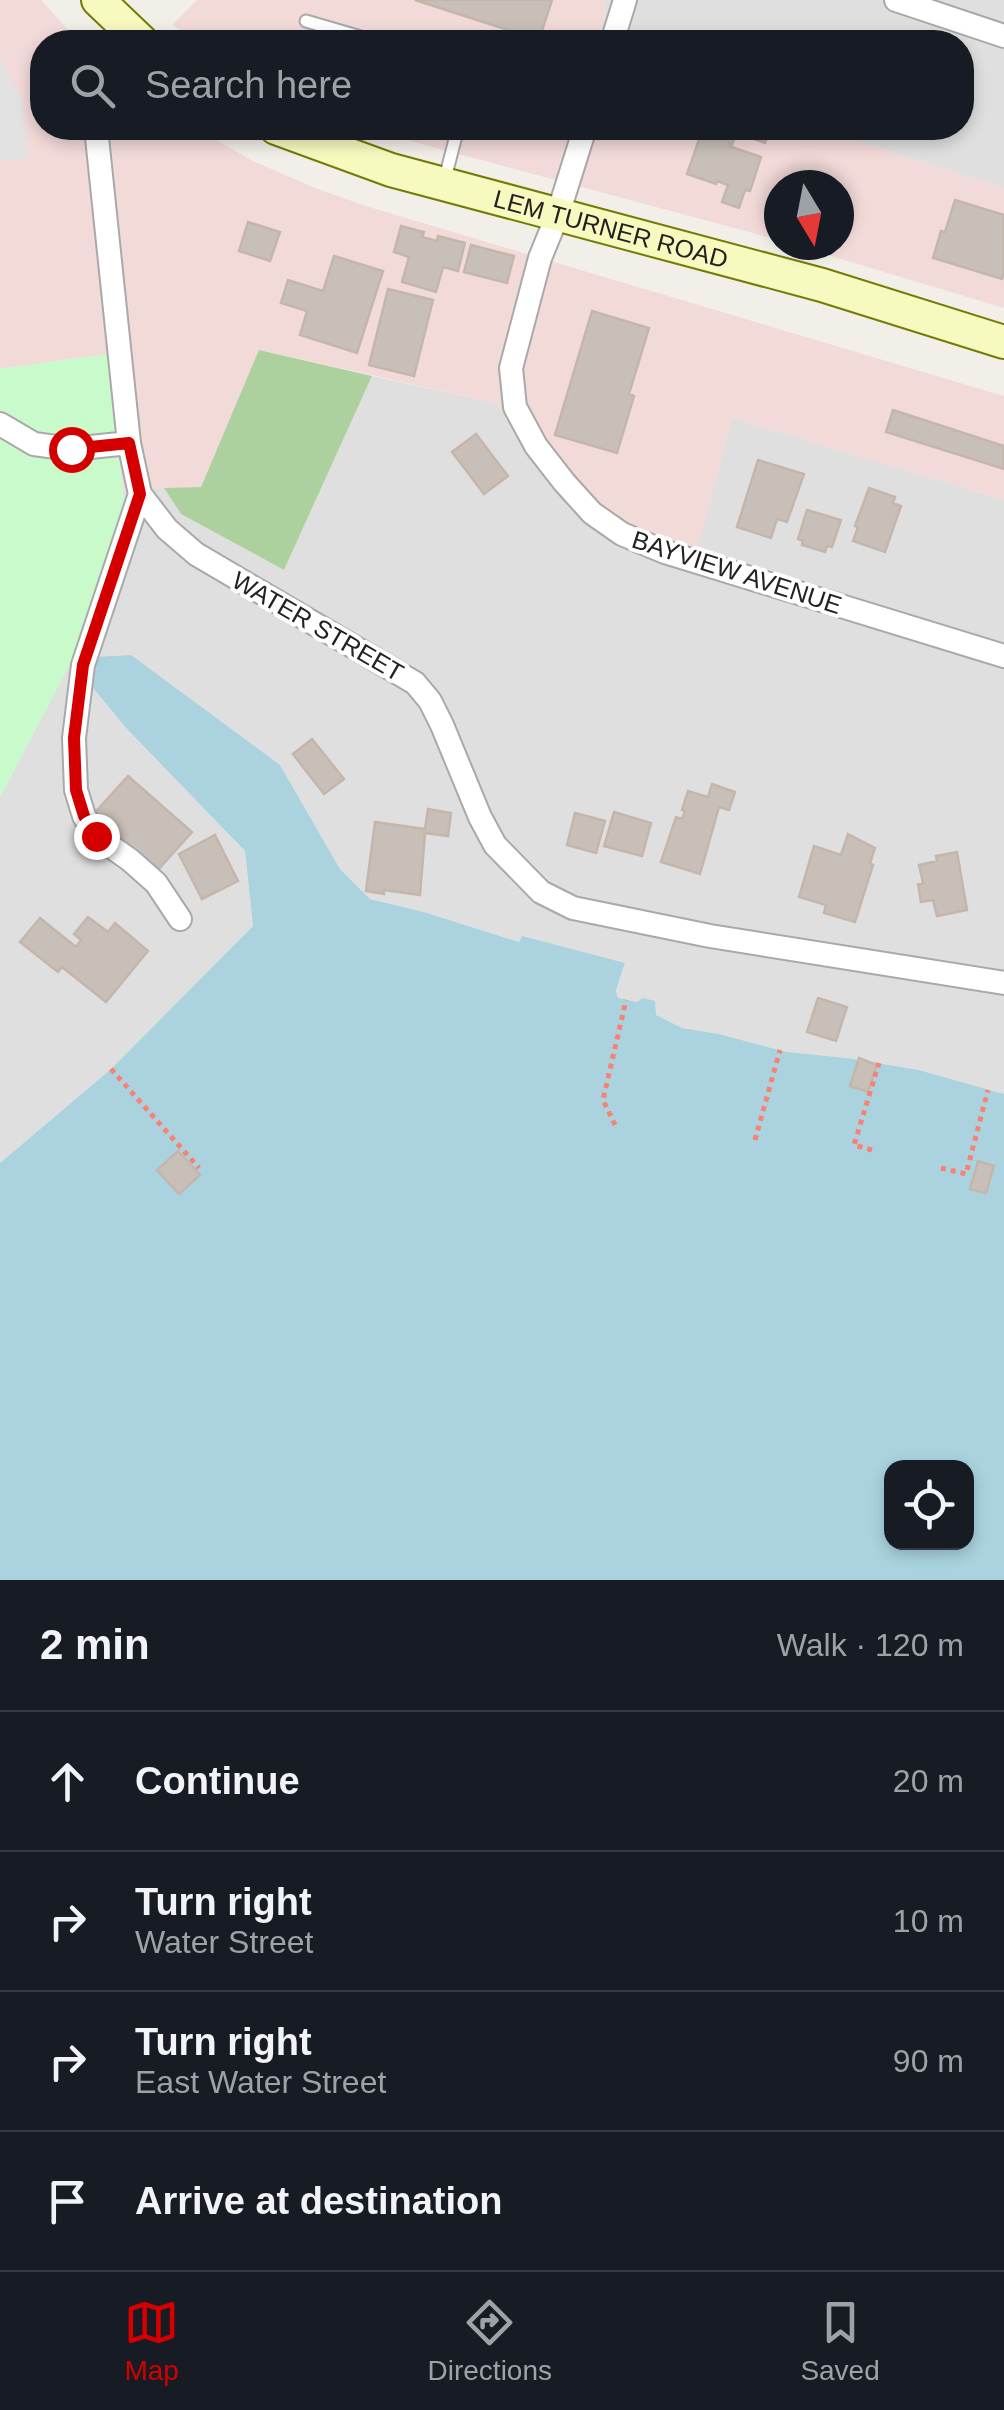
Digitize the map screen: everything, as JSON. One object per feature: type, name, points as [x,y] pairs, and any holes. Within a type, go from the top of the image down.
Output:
[{"type":"main road","points":[[98,0],[127,30]]},
{"type":"main road","name":"LEM TURNER ROAD","points":[[309,140],[391,170],[822,285],[1004,342]]},
{"type":"street","points":[[616,30],[625,0]]},
{"type":"street","points":[[896,0],[1004,36]]},
{"type":"street","name":"WATER STREET","points":[[97,140],[129,443],[140,494],[167,529],[196,554],[414,682],[430,700],[442,724],[495,845],[541,892],[572,908],[710,936],[1004,983]]},
{"type":"street","name":"BAYVIEW AVENUE","points":[[581,140],[540,258],[510,368],[515,407],[536,446],[564,482],[592,513],[622,534],[665,552],[1004,656]]},
{"type":"street","points":[[0,424],[34,444],[71,449],[129,443]]},
{"type":"street","points":[[140,494],[83,665],[74,738],[76,790],[84,816],[96,836],[156,883],[180,919]]},
{"type":"lane","points":[[306,21],[337,30]]},
{"type":"lane","points":[[444,184],[455,140]]},
{"type":"path","points":[[615,1125],[602,1100],[626,1000]]},
{"type":"path","points":[[755,1140],[780,1050]]},
{"type":"path","points":[[872,1150],[854,1145],[879,1063]]},
{"type":"path","points":[[111,1069],[199,1168]]},
{"type":"path","points":[[941,1168],[966,1174],[988,1090]]},
{"type":"shaded area","points":[[0,0],[41,0],[68,30],[30,30],[30,140],[216,140],[253,161],[369,207],[1004,396],[1004,500],[732,418],[697,551],[609,515],[495,403],[260,350],[201,487],[123,490],[107,354],[0,369]]},
{"type":"shaded area","points":[[197,0],[606,0],[602,30],[179,30],[172,25]]},
{"type":"shaded area","points":[[606,0],[1004,0],[1004,188],[854,140],[974,140],[974,30],[602,30]]},
{"type":"shaded area","points":[[0,57],[22,100],[28,158],[0,161]]},
{"type":"shaded area","points":[[407,140],[854,140],[1004,188],[1004,308],[844,260],[854,260],[854,170],[764,170],[764,236]]},
{"type":"shaded area","points":[[372,376],[495,403],[609,515],[697,550],[732,418],[1004,500],[1004,1094],[919,1070],[787,1052],[682,1028],[660,1018],[654,1008],[618,998],[616,992],[625,964],[521,937],[520,942],[370,899],[340,869],[280,765],[97,658],[93,688],[127,729],[245,851],[253,926],[111,1069],[0,1163],[0,797],[130,550],[123,490],[164,488],[181,514],[284,570]]},
{"type":"green space","points":[[259,350],[372,376],[284,570],[181,514],[164,488],[201,487]]},
{"type":"green space","points":[[107,354],[130,550],[0,797],[0,369]]},
{"type":"water","points":[[131,655],[280,765],[340,869],[370,899],[519,942],[522,936],[625,963],[616,991],[618,998],[655,1001],[656,1015],[682,1028],[787,1052],[919,1070],[1004,1094],[1004,1580],[0,1580],[0,1163],[111,1069],[253,926],[245,851],[127,729],[93,688],[97,657]]},
{"type":"building","points":[[415,0],[552,0],[542,30],[508,30]]},
{"type":"building","points":[[699,140],[734,140],[729,146],[761,157],[750,191],[745,190],[739,208],[722,202],[728,185],[687,174]]},
{"type":"building","points":[[955,200],[1004,215],[1002,279],[933,258]]},
{"type":"building","points":[[248,222],[280,232],[270,261],[239,251]]},
{"type":"building","points":[[401,226],[424,232],[422,237],[437,241],[438,236],[465,243],[458,271],[443,267],[436,292],[402,282],[409,257],[394,252]]},
{"type":"building","points":[[471,245],[514,256],[507,283],[464,272]]},
{"type":"building","points":[[334,256],[383,271],[357,353],[300,335],[307,311],[281,303],[288,280],[323,291]]},
{"type":"building","points":[[388,289],[433,300],[414,376],[369,365]]},
{"type":"building","points":[[592,311],[649,328],[629,394],[634,396],[617,453],[555,435]]},
{"type":"building","points":[[893,410],[1004,446],[1004,469],[886,432]]},
{"type":"building","points":[[476,434],[508,476],[484,494],[452,452]]},
{"type":"building","points":[[758,460],[804,474],[787,522],[777,519],[771,538],[737,527]]},
{"type":"building","points":[[869,488],[895,497],[893,503],[901,506],[885,552],[853,541]]},
{"type":"building","points":[[807,510],[841,520],[832,547],[827,546],[825,552],[802,545],[803,541],[798,539]]},
{"type":"building","points":[[312,739],[344,779],[324,794],[293,754]]},
{"type":"building","points":[[128,776],[192,832],[156,872],[92,816]]},
{"type":"building","points":[[712,784],[735,792],[729,810],[719,807],[700,874],[661,862],[676,817],[682,819],[688,791],[708,797]]},
{"type":"building","points":[[428,809],[451,813],[448,836],[425,833],[420,895],[366,891],[375,822],[425,829]]},
{"type":"building","points":[[614,812],[651,823],[642,856],[604,846]]},
{"type":"building","points":[[575,813],[605,821],[596,853],[567,845]]},
{"type":"building","points":[[848,834],[875,848],[855,922],[824,913],[826,905],[799,897],[814,846],[841,855]]},
{"type":"building","points":[[215,835],[238,881],[202,899],[179,854]]},
{"type":"building","points":[[957,852],[967,910],[937,916],[933,900],[921,902],[918,884],[923,883],[919,865],[937,861],[936,856]]},
{"type":"building","points":[[88,917],[108,932],[115,923],[148,951],[106,1002],[62,967],[58,972],[20,942],[40,918],[76,947],[81,940],[74,934]]},
{"type":"building","points":[[818,998],[847,1007],[836,1041],[807,1032]]},
{"type":"building","points":[[859,1058],[877,1065],[868,1092],[850,1086]]},
{"type":"building","points":[[178,1151],[200,1175],[179,1194],[157,1170]]},
{"type":"building","points":[[978,1161],[994,1166],[986,1193],[970,1189]]},
{"type":"route","points":[[71,449],[129,443],[140,494],[83,665],[74,738],[76,790],[84,816],[96,836]]}]
